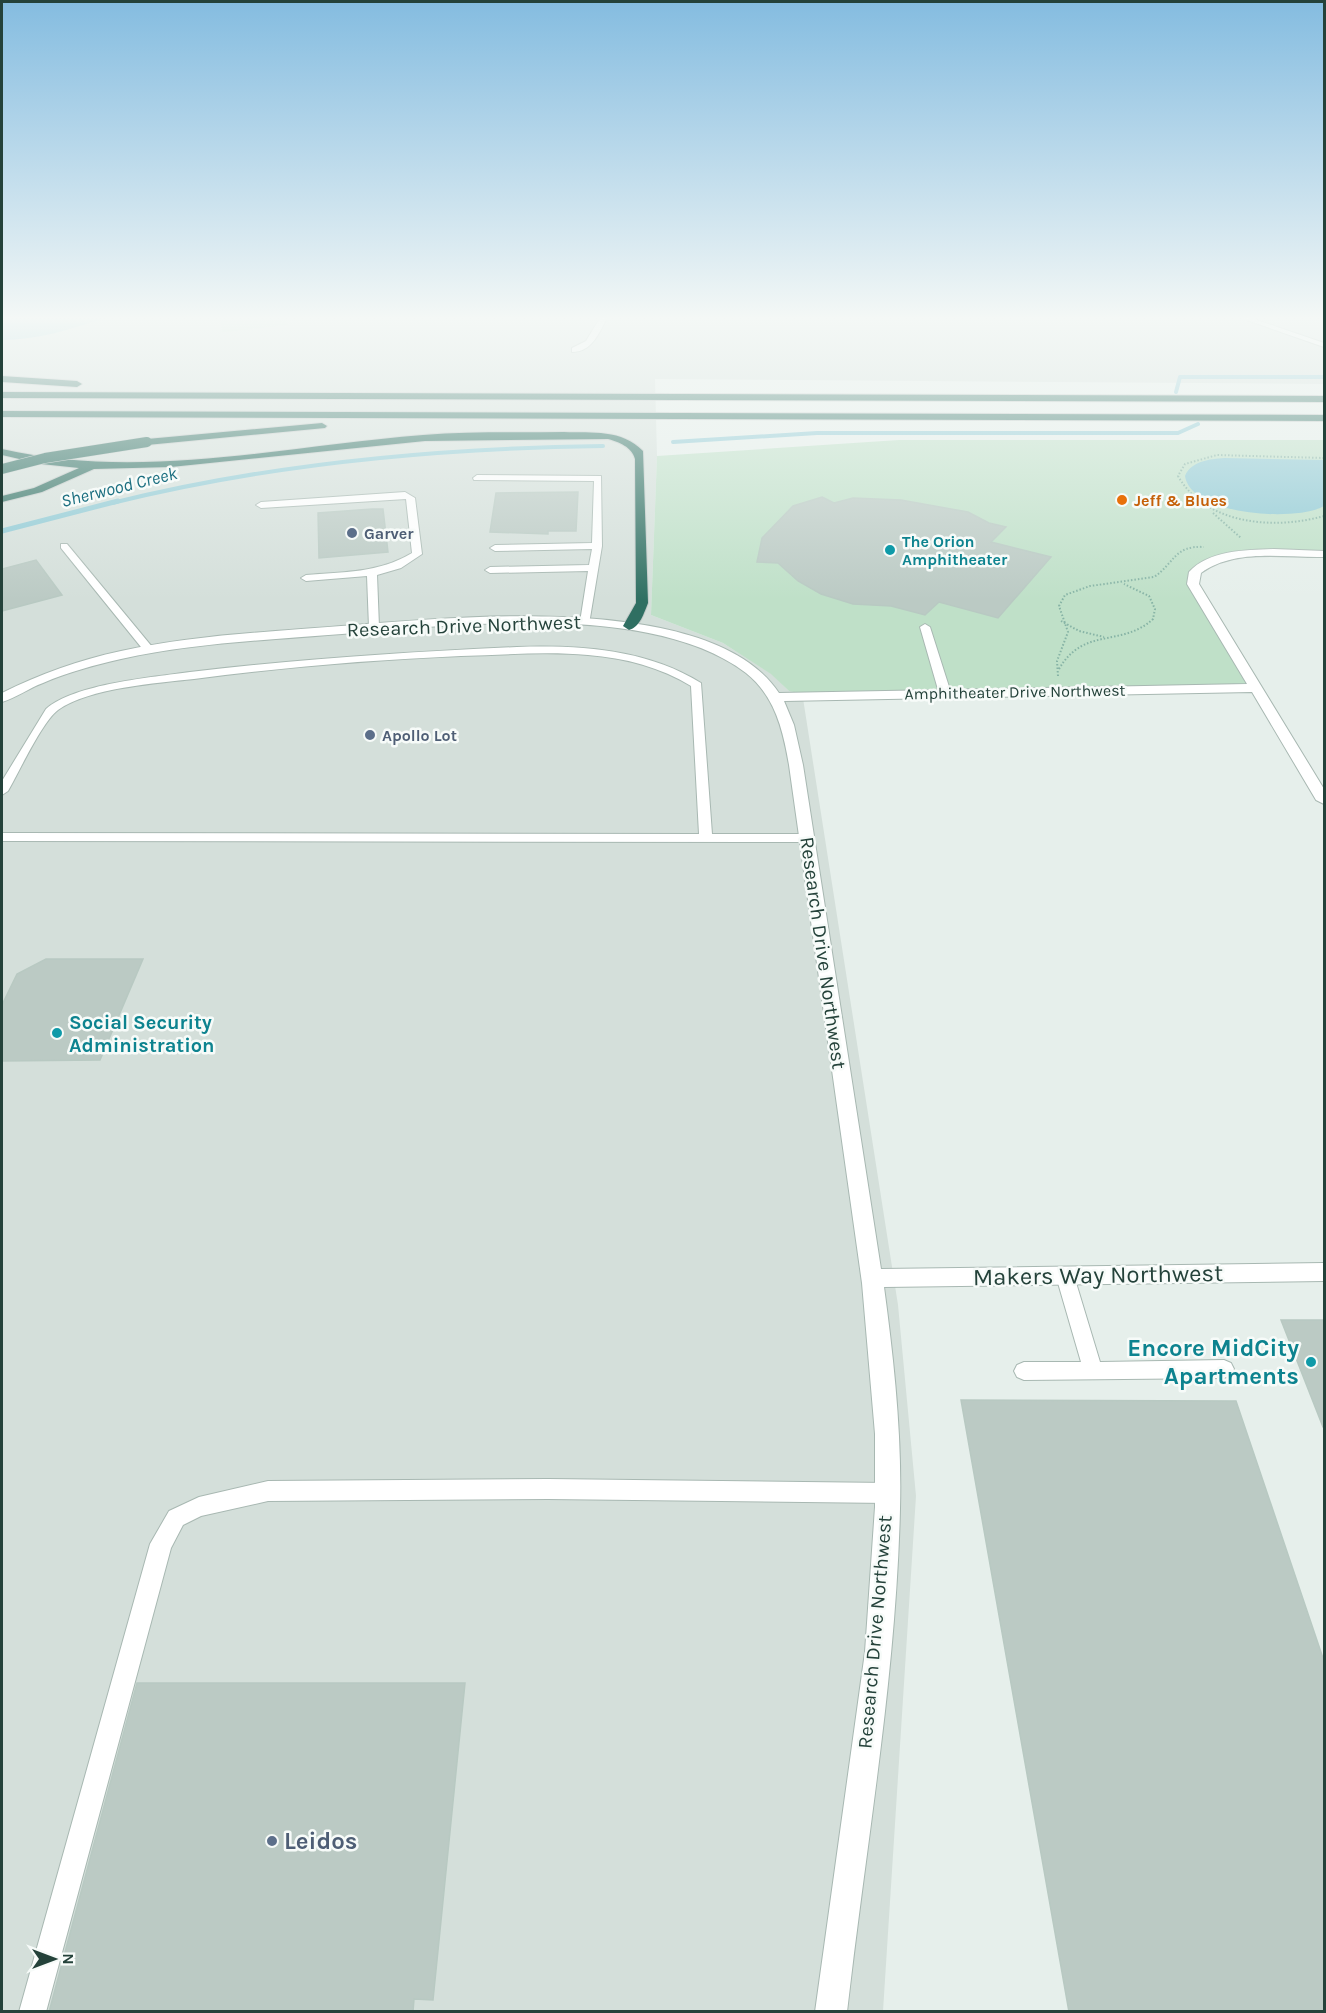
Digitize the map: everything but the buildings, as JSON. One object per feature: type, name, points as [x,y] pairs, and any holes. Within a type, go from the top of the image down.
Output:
[{"type":"highway","points":[[2,414],[1324,418]]},
{"type":"highway","points":[[2,469],[55,456],[147,442],[279,428],[585,416]]},
{"type":"highway","points":[[2,452],[41,461],[92,466],[171,464],[425,438],[564,435],[616,438],[633,446],[640,459],[642,603],[637,616],[629,626]]},
{"type":"highway","points":[[2,499],[38,489],[92,466]]},
{"type":"street","points":[[1324,554],[1225,556],[1206,562],[1195,572],[1193,584],[1324,800]]},
{"type":"street","name":"Research Drive Northwest","points":[[2,698],[66,670],[107,658],[149,650],[374,627],[502,621],[585,622],[629,626],[672,635],[727,656],[758,677],[775,697],[786,717],[791,734],[872,1278],[884,1380],[888,1493],[885,1578],[876,1669],[843,1906],[831,2012]]},
{"type":"street","name":"Amphitheater Drive Northwest","points":[[775,697],[1255,688]]},
{"type":"street","name":"Makers Way Northwest","points":[[872,1278],[1324,1272]]},
{"type":"lane","points":[[477,478],[598,478],[597,546],[585,622]]},
{"type":"lane","points":[[261,505],[405,495],[410,498],[417,554],[413,559],[372,573],[306,578]]},
{"type":"lane","points":[[64,546],[149,650]]},
{"type":"lane","points":[[495,548],[597,546]]},
{"type":"lane","points":[[490,570],[594,568]]},
{"type":"lane","points":[[372,573],[374,627]]},
{"type":"lane","points":[[925,627],[945,693]]},
{"type":"lane","points":[[2,791],[51,708],[131,683],[288,664],[388,656],[557,651],[606,653],[645,660],[678,673],[697,686],[706,838]]},
{"type":"lane","points":[[2,837],[806,838]]},
{"type":"lane","points":[[1065,1276],[1093,1370]]},
{"type":"lane","points":[[1024,1371],[1224,1369]]},
{"type":"lane","points":[[32,2012],[161,1544],[176,1518],[199,1507],[268,1491],[559,1489],[888,1493]]},
{"type":"path","points":[[1246,543],[1226,522],[1185,492],[1178,476],[1185,464],[1192,460],[1217,455],[1324,458]]},
{"type":"path","points":[[1200,505],[1218,513],[1253,520],[1292,522],[1324,516]]},
{"type":"path","points":[[1062,684],[1058,672],[1058,661],[1068,640],[1059,606],[1065,595],[1086,585],[1133,582],[1153,576],[1163,570],[1168,562],[1184,550],[1200,546],[1210,549],[1198,555]]},
{"type":"path","points":[[1168,562],[1176,564]]},
{"type":"path","points":[[1058,672],[1076,648],[1142,628],[1154,614],[1149,596],[1132,587],[1114,583]]},
{"type":"path","points":[[1060,621],[1089,634],[1111,637]]},
{"type":"shaded area","points":[[2,412],[656,412],[657,456],[651,615],[723,643],[772,674],[789,691],[802,692],[898,1305],[916,1496],[883,2011],[2,2012]]},
{"type":"green space","points":[[899,440],[1324,440],[1324,554],[1250,554],[1206,562],[1193,584],[1255,688],[810,696],[789,691],[771,674],[723,643],[651,615],[657,456]]},
{"type":"water","points":[[1224,458],[1324,460],[1324,506],[1292,514],[1270,514],[1247,512],[1205,500],[1192,489],[1185,476],[1196,464]]},
{"type":"waterway","name":"Sherwood Creek","points":[[673,442],[817,433],[1178,433],[1198,424]]},
{"type":"waterway","name":"Sherwood Creek","points":[[112,503],[233,478],[356,460],[479,450],[603,446]]},
{"type":"waterway","name":"Sherwood Creek","points":[[2,531],[118,501]]},
{"type":"place","name":"Jeff & Blues","points":[[1122,500]]},
{"type":"place","name":"Garver","points":[[352,533]]},
{"type":"place","name":"The Orion Amphitheater","points":[[890,550]]},
{"type":"place","name":"Apollo Lot","points":[[370,735]]},
{"type":"place","name":"Social Security Administration","points":[[57,1033]]},
{"type":"place","name":"Encore MidCity Apartments","points":[[1311,1362]]},
{"type":"place","name":"Leidos","points":[[272,1841]]}]
